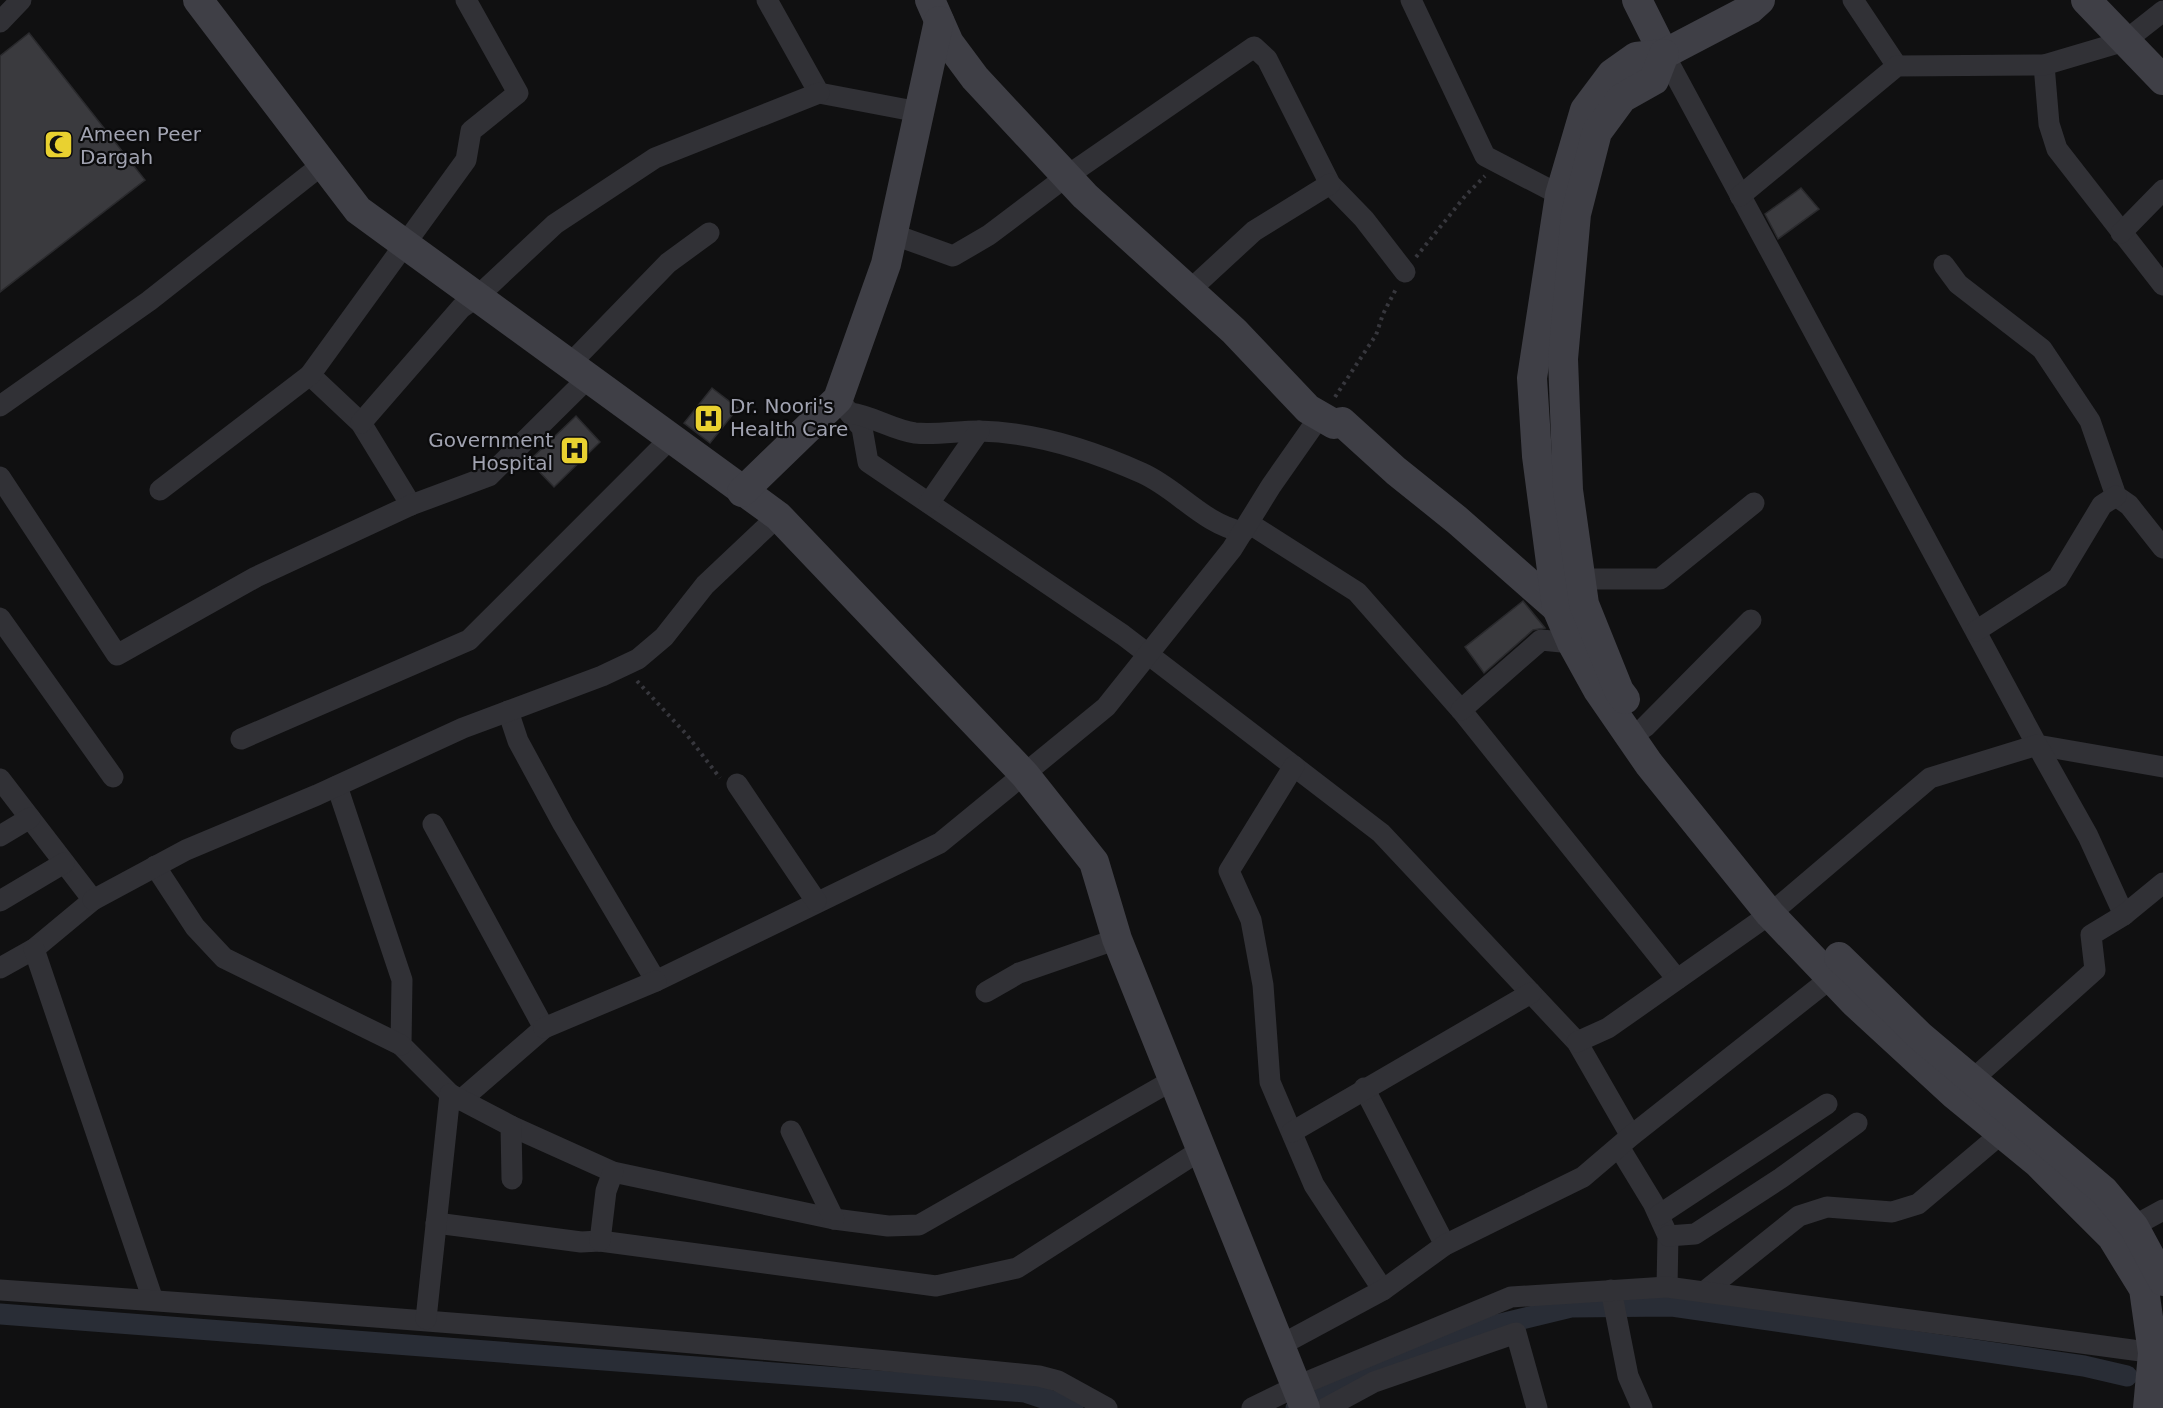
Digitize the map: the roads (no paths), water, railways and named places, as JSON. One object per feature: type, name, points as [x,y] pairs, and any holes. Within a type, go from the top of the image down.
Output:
[{"type":"main road","points":[[198,0],[357,210],[778,516],[1025,775],[1094,862],[1117,939],[1299,1396]]},
{"type":"main road","points":[[1637,0],[1664,54],[1654,80],[1622,98],[1598,132],[1576,213],[1563,359],[1568,490],[1584,604],[1619,691],[1776,909],[1920,1036],[2002,1132],[2123,1232],[2163,1281]]},
{"type":"main road","points":[[1760,0],[1750,9],[1664,54],[1636,57],[1628,62],[1612,74],[1585,110],[1560,195],[1532,378],[1538,456],[1557,608],[1572,643],[1598,690],[1649,764],[1776,909],[1832,978],[1963,1088],[2104,1191],[2123,1232],[2144,1289],[2158,1353],[2153,1407]]},
{"type":"main road","points":[[2086,0],[2163,80]]},
{"type":"main road","points":[[935,11],[949,43],[975,78],[1085,196],[1234,330],[1308,409],[1334,424],[1342,422],[1557,608]]},
{"type":"main road","points":[[742,492],[844,406],[886,264],[919,112],[935,11]]},
{"type":"street","points":[[0,22],[21,0]]},
{"type":"street","points":[[160,490],[310,375],[406,246],[466,160],[471,131],[518,93],[466,0]]},
{"type":"street","points":[[767,0],[819,93]]},
{"type":"street","points":[[1411,0],[1485,156],[1560,195]]},
{"type":"street","points":[[1853,0],[1897,66]]},
{"type":"street","points":[[1740,196],[1897,66],[2044,65],[2125,41],[2163,11]]},
{"type":"street","points":[[892,234],[953,256],[989,235],[1067,176],[1254,48],[1267,59],[1330,184],[1364,219],[1405,272]]},
{"type":"street","points":[[1664,54],[2088,836],[2124,915]]},
{"type":"street","points":[[2044,65],[2049,124],[2057,149],[2163,285]]},
{"type":"street","points":[[361,423],[461,308],[477,297],[555,224],[655,158],[819,93],[919,112]]},
{"type":"street","points":[[0,406],[149,301],[322,164]]},
{"type":"street","points":[[1190,290],[1254,231],[1330,184]]},
{"type":"street","points":[[2121,233],[2163,190]]},
{"type":"street","points":[[0,477],[117,654],[256,577],[411,505],[489,476],[668,263],[709,233]]},
{"type":"street","points":[[1944,265],[1958,284],[2042,349],[2090,421],[2116,496],[2129,505],[2163,548]]},
{"type":"street","points":[[310,375],[361,423],[411,505]]},
{"type":"street","points":[[844,406],[913,432],[979,431],[1038,436],[1144,473],[1224,528],[1243,532]]},
{"type":"street","points":[[844,406],[862,428],[868,462],[1149,655],[1381,833],[1577,1042],[1668,1236],[1667,1287]]},
{"type":"street","points":[[1243,532],[1320,416]]},
{"type":"street","points":[[929,502],[979,431]]},
{"type":"street","points":[[241,739],[469,640],[670,439]]},
{"type":"street","points":[[1976,631],[2058,579],[2102,505],[2116,496]]},
{"type":"street","points":[[1580,579],[1660,579],[1754,503]]},
{"type":"street","points":[[0,968],[34,949],[93,900],[186,850],[337,786],[463,728],[638,659],[664,637],[705,585],[778,516]]},
{"type":"street","points":[[426,1319],[436,1223],[455,1097],[544,1028],[656,981],[939,843],[1106,707],[1250,524],[1357,592],[1461,710],[1677,979]]},
{"type":"street","points":[[0,618],[113,777]]},
{"type":"street","points":[[1645,727],[1751,620]]},
{"type":"street","points":[[1461,710],[1541,640],[1572,643]]},
{"type":"street","points":[[508,711],[518,741],[557,813],[656,981]]},
{"type":"street","points":[[1577,1042],[1608,1028],[1776,909],[1930,777],[2037,745],[2163,767]]},
{"type":"street","points":[[1294,766],[1229,871],[1251,920],[1263,985],[1270,1082],[1314,1185],[1383,1290]]},
{"type":"street","points":[[0,779],[93,900]]},
{"type":"street","points":[[730,783],[816,902]]},
{"type":"street","points":[[337,786],[402,980],[401,1046]]},
{"type":"street","points":[[0,836],[30,818]]},
{"type":"street","points":[[433,824],[544,1028]]},
{"type":"street","points":[[0,901],[64,863]]},
{"type":"street","points":[[155,866],[195,927],[224,958],[401,1046],[455,1097],[511,1126],[613,1172],[834,1219],[888,1226],[919,1225],[1173,1080]]},
{"type":"street","points":[[1963,1088],[2095,970],[2091,935],[2124,915],[2163,882]]},
{"type":"street","points":[[987,992],[1019,973],[1117,939]]},
{"type":"street","points":[[34,949],[153,1300]]},
{"type":"street","points":[[1279,1346],[1383,1290],[1445,1245],[1584,1177],[1625,1141],[1832,978]]},
{"type":"street","points":[[1292,1132],[1364,1088],[1531,993]]},
{"type":"street","points":[[1364,1088],[1445,1245]]},
{"type":"street","points":[[1659,1215],[1827,1104]]},
{"type":"street","points":[[1668,1236],[1695,1234],[1781,1178],[1857,1123]]},
{"type":"street","points":[[511,1126],[512,1179]]},
{"type":"street","points":[[791,1131],[834,1219]]},
{"type":"street","points":[[1704,1292],[1799,1216],[1827,1207],[1892,1212],[1918,1204],[2002,1132]]},
{"type":"street","points":[[436,1223],[581,1242],[600,1240],[936,1286],[1017,1268],[1201,1149]]},
{"type":"street","points":[[600,1240],[606,1191],[613,1172]]},
{"type":"street","points":[[2123,1232],[2163,1210]]},
{"type":"street","points":[[1252,1408],[1299,1396],[1511,1297],[1611,1290],[1667,1287],[1962,1328],[2114,1345],[2158,1353]]},
{"type":"street","points":[[0,1290],[426,1319],[1039,1376],[1058,1381],[1107,1408]]},
{"type":"street","points":[[1611,1290],[1628,1376],[1642,1408]]},
{"type":"street","points":[[1326,1408],[1374,1382],[1516,1333],[1537,1408]]},
{"type":"waterway","points":[[1296,1408],[1357,1377],[1451,1336],[1571,1307],[1672,1306],[2084,1366],[2127,1376]]},
{"type":"waterway","points":[[0,1314],[1025,1392],[1073,1408]]},
{"type":"place","name":"Ameen Peer Dargah","points":[[59,145]]},
{"type":"place","name":"Dr. Noori's Health Care","points":[[709,418]]},
{"type":"place","name":"Government Hospital","points":[[574,451]]}]
